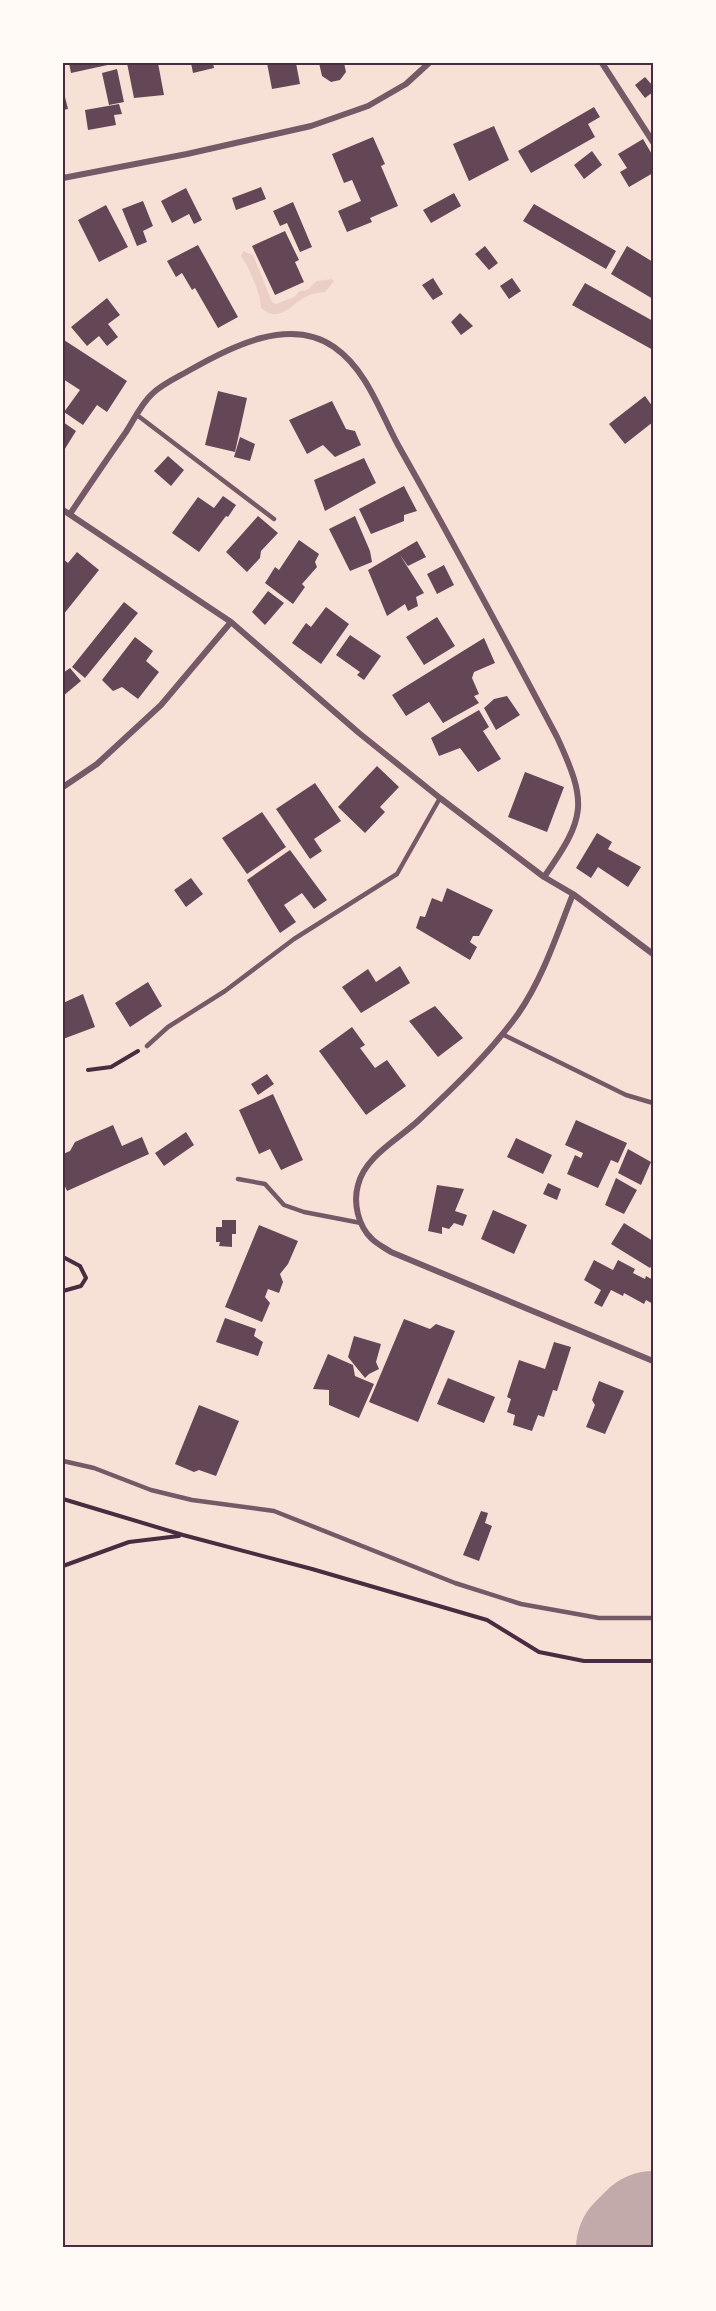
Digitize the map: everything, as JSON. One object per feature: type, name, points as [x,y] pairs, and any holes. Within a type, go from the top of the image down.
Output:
[{"type":"street","points":[[63,178],[187,154],[311,126],[368,106],[406,84],[429,63]]},
{"type":"street","points":[[602,63],[653,142]]},
{"type":"street","points":[[70,514],[152,394],[172,380],[235,345],[255,339],[292,334],[312,336],[334,347],[365,381],[571,767],[580,799],[577,821],[568,843],[544,877]]},
{"type":"street","points":[[63,510],[231,622],[359,733],[440,798],[544,877],[573,894],[653,954]]},
{"type":"street","points":[[63,787],[98,764],[161,705],[231,622]]},
{"type":"street","points":[[573,894],[537,979],[519,1012],[471,1070],[367,1164],[358,1184],[356,1209],[372,1239],[391,1252],[653,1361]]},
{"type":"lane","points":[[137,415],[274,519]]},
{"type":"lane","points":[[147,1046],[168,1028],[225,991],[294,939],[397,874],[440,798]]},
{"type":"lane","points":[[502,1034],[626,1095],[653,1103]]},
{"type":"lane","points":[[238,1179],[265,1184],[284,1205],[304,1212],[361,1222]]},
{"type":"lane","points":[[63,1461],[94,1468],[151,1490],[192,1500],[274,1511],[455,1583],[521,1604],[599,1618],[653,1618]]},
{"type":"path","points":[[88,1070],[111,1067],[147,1046]]},
{"type":"path","points":[[63,1257],[80,1266],[86,1278],[81,1286],[63,1291]]},
{"type":"path","points":[[63,1499],[487,1620],[539,1652],[584,1661],[653,1661]]},
{"type":"path","points":[[63,1566],[129,1542],[183,1535]]},
{"type":"shaded area","points":[[243,251],[253,255],[272,302],[276,304],[294,297],[300,291],[307,290],[317,281],[332,279],[334,281],[325,292],[308,296],[284,312],[274,314],[267,312],[261,308],[254,281],[241,256]]},
{"type":"building","points":[[69,63],[112,63],[112,64],[71,73]]},
{"type":"building","points":[[127,63],[158,63],[164,95],[134,98]]},
{"type":"building","points":[[191,63],[213,63],[214,68],[193,73]]},
{"type":"building","points":[[267,63],[296,63],[300,84],[272,89]]},
{"type":"building","points":[[319,63],[344,63],[346,72],[340,80],[331,82],[322,76]]},
{"type":"building","points":[[117,69],[124,102],[109,105],[102,73]]},
{"type":"building","points":[[645,77],[653,86],[653,92],[645,98],[635,85]]},
{"type":"building","points":[[63,89],[68,109],[63,110]]},
{"type":"building","points":[[119,104],[122,114],[114,115],[116,125],[88,130],[85,110]]},
{"type":"building","points":[[594,107],[600,117],[588,124],[595,137],[531,173],[518,151]]},
{"type":"building","points":[[494,126],[509,160],[469,181],[453,144]]},
{"type":"building","points":[[373,137],[385,164],[381,166],[398,206],[370,218],[372,222],[347,232],[338,211],[361,201],[352,180],[344,183],[332,154]]},
{"type":"building","points":[[643,139],[653,156],[653,173],[629,187],[620,172],[627,168],[618,154]]},
{"type":"building","points":[[592,151],[602,165],[584,179],[574,165]]},
{"type":"building","points":[[261,187],[266,199],[236,210],[232,198]]},
{"type":"building","points":[[186,188],[202,220],[194,224],[189,214],[172,223],[161,201]]},
{"type":"building","points":[[454,193],[461,206],[431,223],[423,210]]},
{"type":"building","points":[[143,201],[153,226],[143,231],[147,242],[137,246],[122,209]]},
{"type":"building","points":[[293,202],[312,247],[300,252],[287,223],[280,226],[273,211]]},
{"type":"building","points":[[534,204],[616,251],[606,269],[523,221]]},
{"type":"building","points":[[106,205],[128,247],[99,262],[78,220]]},
{"type":"building","points":[[285,231],[299,260],[295,262],[304,282],[275,295],[252,246]]},
{"type":"building","points":[[198,245],[238,317],[218,328],[195,288],[192,290],[182,273],[176,277],[167,261]]},
{"type":"building","points":[[485,246],[498,263],[489,270],[475,254]]},
{"type":"building","points":[[627,246],[653,262],[653,299],[611,274]]},
{"type":"building","points":[[433,278],[443,294],[433,300],[422,285]]},
{"type":"building","points":[[512,278],[521,291],[509,299],[500,286]]},
{"type":"building","points":[[585,283],[653,321],[653,350],[572,305]]},
{"type":"building","points":[[107,298],[120,315],[108,324],[118,337],[107,346],[99,336],[87,346],[71,327]]},
{"type":"building","points":[[460,313],[473,326],[461,335],[451,322]]},
{"type":"building","points":[[64,340],[127,381],[107,412],[97,405],[83,425],[64,412],[80,390],[63,379]]},
{"type":"building","points":[[218,391],[247,398],[235,452],[205,445]]},
{"type":"building","points":[[645,396],[653,407],[653,422],[625,444],[609,424]]},
{"type":"building","points":[[332,401],[346,429],[355,431],[361,445],[335,457],[323,445],[307,454],[289,420]]},
{"type":"building","points":[[63,422],[76,431],[63,452]]},
{"type":"building","points":[[240,437],[255,444],[250,461],[234,457]]},
{"type":"building","points":[[168,456],[184,470],[171,486],[154,471]]},
{"type":"building","points":[[364,458],[376,483],[325,511],[314,480]]},
{"type":"building","points":[[404,486],[417,511],[404,515],[404,521],[371,534],[359,509]]},
{"type":"building","points":[[223,496],[236,505],[199,552],[172,533],[198,497],[214,508]]},
{"type":"building","points":[[258,516],[278,533],[261,551],[260,558],[247,572],[226,552]]},
{"type":"building","points":[[355,516],[370,551],[372,562],[350,571],[329,529]]},
{"type":"building","points":[[299,540],[319,554],[315,562],[317,567],[302,584],[305,587],[293,604],[265,583],[275,567],[279,570]]},
{"type":"building","points":[[417,541],[426,557],[408,566],[400,555],[424,593],[416,597],[418,606],[408,611],[405,604],[387,616],[368,570]]},
{"type":"building","points":[[77,552],[99,570],[63,615],[63,559],[68,563]]},
{"type":"building","points":[[444,565],[454,585],[437,594],[427,574]]},
{"type":"building","points":[[268,591],[284,603],[265,625],[252,612]]},
{"type":"building","points":[[124,602],[138,613],[85,678],[72,667]]},
{"type":"building","points":[[326,607],[349,624],[321,664],[292,643],[306,623],[311,627]]},
{"type":"building","points":[[437,617],[455,646],[424,665],[406,637]]},
{"type":"building","points":[[350,635],[381,656],[364,680],[357,675],[360,672],[336,655]]},
{"type":"building","points":[[135,637],[153,651],[146,661],[159,672],[138,699],[122,687],[113,691],[102,680]]},
{"type":"building","points":[[484,638],[495,663],[474,672],[472,678],[479,694],[474,696],[479,703],[443,723],[429,702],[406,716],[392,695]]},
{"type":"building","points":[[70,668],[81,681],[63,696],[63,673]]},
{"type":"building","points":[[507,696],[520,715],[496,730],[484,708],[494,699]]},
{"type":"building","points":[[479,710],[489,727],[483,731],[501,759],[478,772],[460,748],[439,756],[431,738]]},
{"type":"building","points":[[377,766],[399,787],[380,807],[385,812],[365,833],[338,807]]},
{"type":"building","points":[[525,772],[564,787],[547,832],[508,817]]},
{"type":"building","points":[[315,783],[341,821],[314,839],[322,851],[310,859],[276,809]]},
{"type":"building","points":[[262,812],[286,847],[247,874],[222,838]]},
{"type":"building","points":[[597,833],[612,842],[608,849],[641,867],[628,887],[598,867],[591,878],[576,868]]},
{"type":"building","points":[[290,850],[327,900],[314,909],[302,893],[284,905],[296,922],[280,933],[247,880]]},
{"type":"building","points":[[191,878],[203,894],[186,907],[174,890]]},
{"type":"building","points":[[447,888],[493,910],[479,936],[473,936],[470,942],[477,947],[470,960],[416,928],[420,916],[425,917],[432,898],[442,902]]},
{"type":"building","points":[[400,966],[410,983],[361,1013],[342,987],[368,969],[376,982]]},
{"type":"building","points":[[148,982],[162,1006],[130,1027],[115,1003]]},
{"type":"building","points":[[83,994],[95,1027],[63,1039],[63,1003]]},
{"type":"building","points":[[435,1006],[463,1038],[438,1057],[409,1021]]},
{"type":"building","points":[[352,1027],[365,1045],[360,1048],[375,1068],[387,1060],[406,1086],[366,1115],[319,1051]]},
{"type":"building","points":[[267,1074],[274,1084],[258,1095],[251,1084]]},
{"type":"building","points":[[273,1094],[303,1160],[281,1170],[270,1149],[259,1154],[239,1110]]},
{"type":"building","points":[[576,1120],[627,1143],[618,1163],[611,1160],[598,1188],[567,1174],[575,1155],[581,1158],[583,1153],[565,1145]]},
{"type":"building","points":[[113,1125],[122,1146],[142,1137],[149,1154],[67,1191],[63,1182],[63,1154],[70,1151],[75,1142]]},
{"type":"building","points":[[186,1132],[194,1145],[164,1166],[155,1153]]},
{"type":"building","points":[[516,1138],[552,1155],[543,1174],[507,1157]]},
{"type":"building","points":[[628,1149],[651,1162],[641,1185],[618,1173]]},
{"type":"building","points":[[616,1178],[637,1190],[624,1214],[605,1205]]},
{"type":"building","points":[[548,1183],[561,1189],[557,1200],[543,1194]]},
{"type":"building","points":[[437,1185],[464,1189],[455,1211],[467,1215],[463,1226],[454,1223],[449,1229],[442,1227],[442,1234],[428,1231]]},
{"type":"building","points":[[493,1210],[527,1225],[514,1254],[481,1239]]},
{"type":"building","points":[[222,1220],[236,1220],[236,1234],[232,1234],[232,1247],[219,1246],[220,1242],[216,1242],[216,1227],[222,1227]]},
{"type":"building","points":[[624,1223],[653,1241],[653,1264],[650,1268],[611,1244]]},
{"type":"building","points":[[259,1225],[298,1241],[288,1264],[280,1274],[283,1282],[279,1293],[268,1289],[265,1297],[270,1303],[262,1322],[225,1307]]},
{"type":"building","points":[[594,1260],[613,1270],[618,1260],[635,1269],[633,1273],[653,1280],[653,1304],[646,1300],[644,1304],[624,1293],[623,1296],[611,1290],[602,1307],[594,1303],[601,1290],[584,1280]]},
{"type":"building","points":[[225,1318],[256,1329],[254,1336],[263,1342],[258,1356],[216,1342]]},
{"type":"building","points":[[404,1319],[430,1329],[436,1324],[455,1331],[418,1422],[369,1402]]},
{"type":"building","points":[[354,1336],[381,1344],[376,1362],[379,1369],[365,1378],[348,1357]]},
{"type":"building","points":[[554,1342],[571,1347],[557,1391],[553,1390],[544,1417],[538,1415],[532,1431],[513,1425],[515,1415],[507,1412],[511,1399],[507,1397],[519,1360],[545,1369]]},
{"type":"building","points":[[328,1354],[353,1365],[355,1376],[374,1384],[359,1418],[329,1405],[329,1390],[313,1389]]},
{"type":"building","points":[[448,1378],[495,1397],[484,1423],[437,1404]]},
{"type":"building","points":[[599,1381],[624,1391],[605,1434],[586,1427],[595,1405],[592,1400]]},
{"type":"building","points":[[199,1405],[239,1421],[216,1476],[199,1470],[194,1472],[175,1464]]},
{"type":"building","points":[[481,1511],[488,1513],[485,1523],[492,1526],[479,1561],[463,1555]]},
{"type":"runway","points":[[641,2248],[653,2236]]}]
